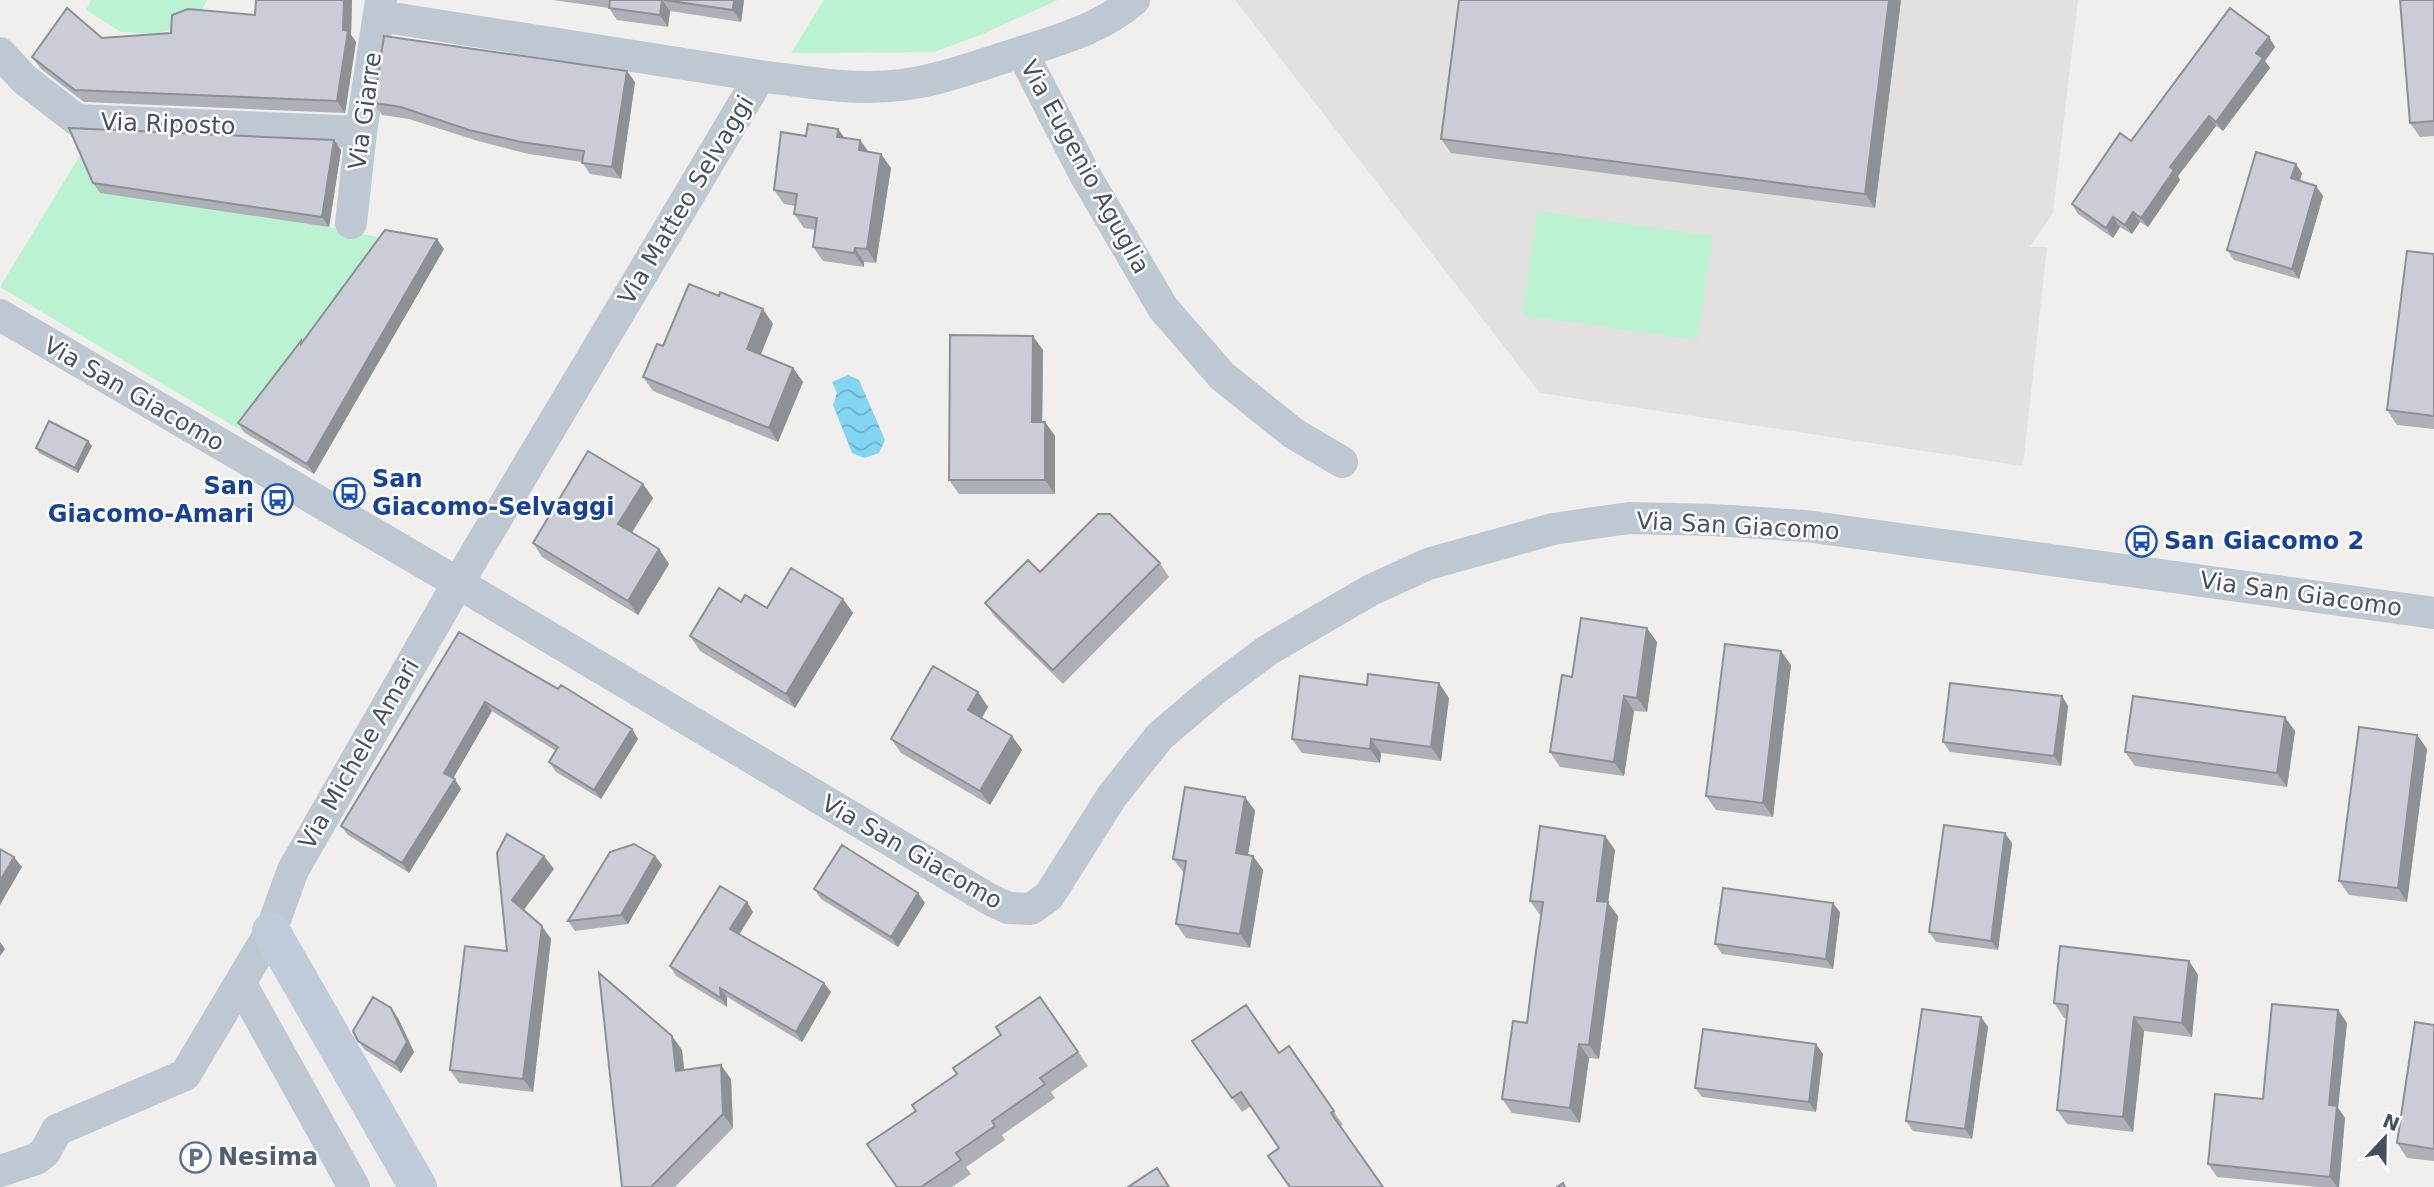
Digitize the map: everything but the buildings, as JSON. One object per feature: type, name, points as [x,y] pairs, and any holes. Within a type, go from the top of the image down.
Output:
[{"type":"main road","points":[[271,931],[418,1187]]},
{"type":"street","points":[[1022,52],[1084,31],[1119,13],[1134,0]]},
{"type":"street","name":"Via Matteo Selvaggi","points":[[380,8],[760,76],[457,583]]},
{"type":"street","name":"Via Giarre","points":[[351,223],[361,132],[380,8]]},
{"type":"street","name":"Via Eugenio Aguglia","points":[[760,76],[835,86],[900,85],[948,75],[1022,52],[1085,175],[1163,308],[1222,376],[1293,433],[1342,462]]},
{"type":"street","name":"Via Riposto","points":[[0,53],[24,79],[77,120],[361,132]]},
{"type":"street","name":"Via San Giacomo","points":[[0,315],[989,900],[1009,908],[1031,909],[1049,896],[1112,796],[1160,737],[1213,691],[1268,650],[1370,590],[1428,564],[1553,529],[1629,518],[1806,526],[2434,613]]},
{"type":"street","name":"Via Michele Amari","points":[[0,1171],[36,1159],[44,1152],[57,1130],[185,1075],[271,931],[293,870],[457,583]]},
{"type":"street","points":[[241,985],[354,1187]]},
{"type":"shaded area","points":[[1235,0],[2078,0],[2053,213],[2030,247],[2047,247],[2023,466],[1540,393]]},
{"type":"green space","points":[[91,0],[207,0],[197,20],[156,34],[121,32],[86,10]]},
{"type":"green space","points":[[824,0],[1058,0],[980,35],[934,52],[791,53]]},
{"type":"green space","points":[[82,152],[329,227],[392,240],[245,433],[0,287]]},
{"type":"green space","points":[[1537,211],[1713,236],[1697,340],[1522,315]]},
{"type":"water","points":[[848,375],[859,380],[885,440],[879,453],[864,458],[852,453],[833,405],[837,393],[832,382]]},
{"type":"place","name":"San Giacomo-Selvaggi","points":[[349,493]]},
{"type":"place","name":"San Giacomo-Amari","points":[[277,500]]},
{"type":"place","name":"San Giacomo 2","points":[[2141,541]]},
{"type":"place","name":"Nesima","points":[[195,1157]]}]
